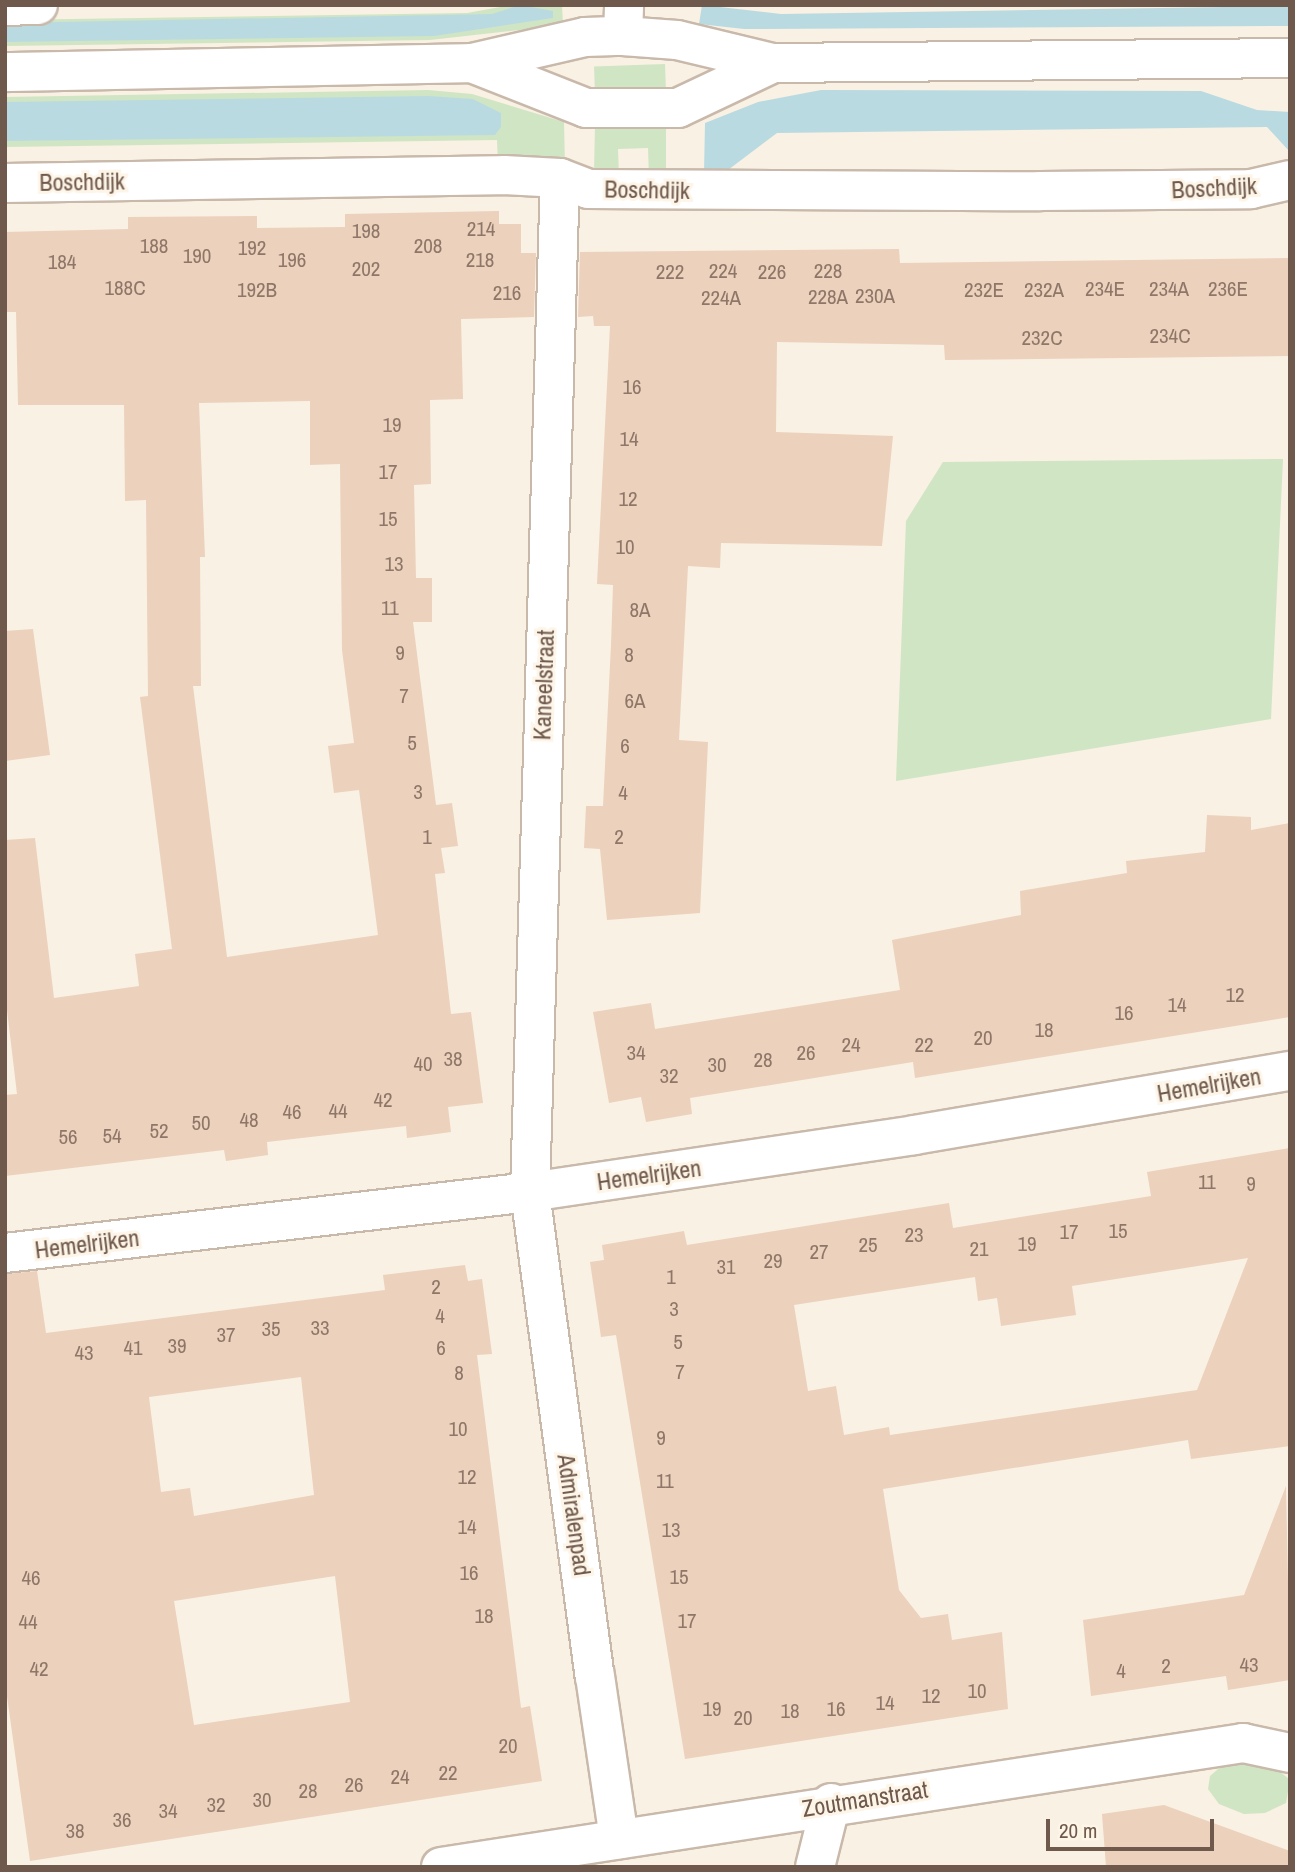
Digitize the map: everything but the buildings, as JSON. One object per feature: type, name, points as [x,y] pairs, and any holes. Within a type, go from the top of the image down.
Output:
[{"type":"street","points":[[5,6],[38,5]]},
{"type":"street","points":[[5,72],[472,63],[585,37],[624,21],[677,40],[773,63],[1290,58]]},
{"type":"street","points":[[472,63],[586,108],[678,108],[773,63]]},
{"type":"street","name":"Boschdijk","points":[[5,183],[560,178],[588,188],[718,191],[1251,189],[1290,180]]},
{"type":"street","name":"Kaneelstraat","points":[[530,1192],[560,178]]},
{"type":"street","name":"Hemelrijken","points":[[5,1253],[530,1192],[914,1135],[1290,1071]]},
{"type":"street","name":"Admiralenpad","points":[[530,1192],[619,1839]]},
{"type":"street","name":"Zoutmanstraat","points":[[440,1867],[831,1803],[1243,1743],[1290,1753]]},
{"type":"street","points":[[815,1867],[831,1803]]},
{"type":"green space","points":[[512,5],[562,5],[563,25],[430,40],[5,46],[5,20],[467,13]]},
{"type":"green space","points":[[665,64],[666,90],[595,92],[594,66]]},
{"type":"green space","points":[[428,90],[472,94],[564,122],[565,168],[498,163],[497,140],[5,147],[5,97]]},
{"type":"green space","points":[[666,122],[666,178],[649,178],[648,148],[618,149],[619,177],[594,172],[595,125]]},
{"type":"green space","points":[[1283,459],[1271,719],[896,781],[906,521],[943,462]]},
{"type":"green space","points":[[1231,1758],[1278,1770],[1290,1780],[1286,1803],[1265,1813],[1244,1814],[1219,1804],[1208,1789],[1210,1776]]},
{"type":"water","points":[[520,5],[553,11],[553,18],[434,36],[5,42],[5,23],[492,14]]},
{"type":"water","points":[[702,5],[781,14],[1290,6],[1290,26],[744,29],[699,24]]},
{"type":"water","points":[[821,90],[1201,91],[1257,110],[1290,112],[1290,152],[1267,127],[777,133],[728,170],[704,172],[705,123],[758,102]]},
{"type":"water","points":[[429,96],[473,99],[501,113],[501,127],[495,135],[5,141],[5,102]]}]
